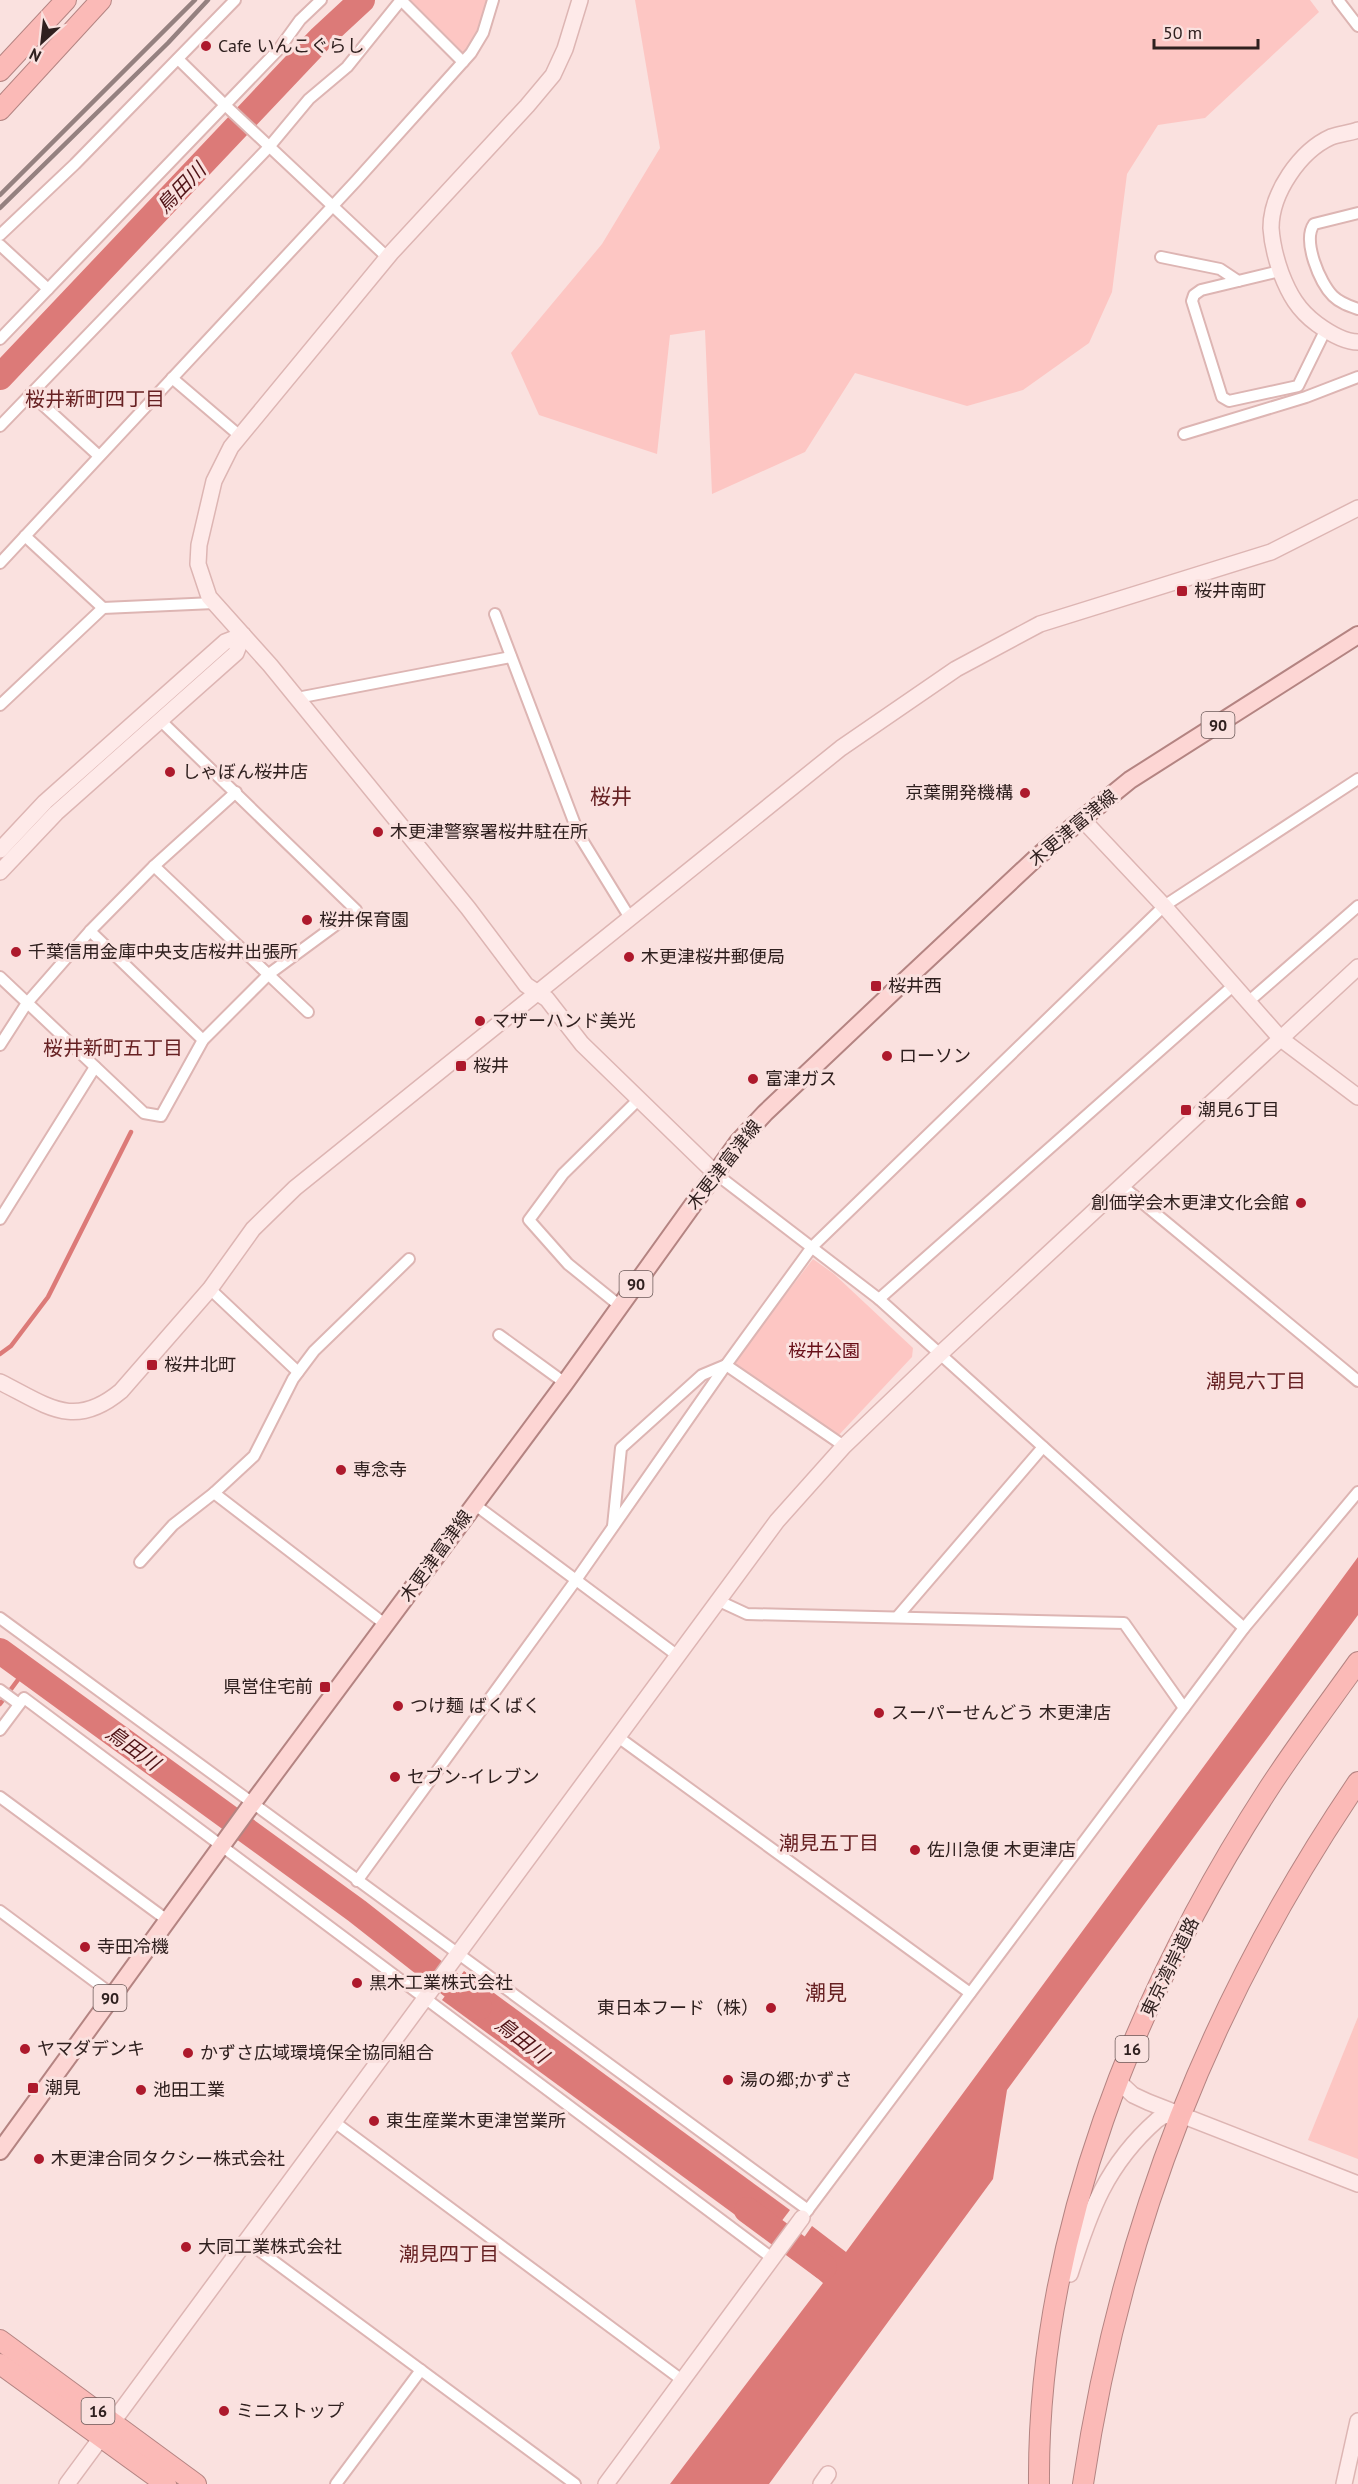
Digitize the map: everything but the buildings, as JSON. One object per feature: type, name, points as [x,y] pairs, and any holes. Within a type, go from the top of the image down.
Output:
[{"type":"highway","points":[[0,71],[66,0]]},
{"type":"highway","points":[[0,110],[101,0]]},
{"type":"highway","name":"東京湾岸道路","points":[[1039,2484],[1041,2412],[1051,2332],[1065,2252],[1076,2208],[1119,2082],[1176,1952],[1232,1847],[1279,1773],[1358,1662]]},
{"type":"highway","points":[[1083,2484],[1100,2385],[1120,2299],[1143,2218],[1179,2114],[1253,1957],[1296,1878],[1358,1782]]},
{"type":"highway","name":"16","points":[[0,2340],[106,2428],[166,2484]]},
{"type":"highway","name":"16","points":[[0,2364],[196,2484]]},
{"type":"main road","name":"木更津富津線","points":[[252,1804],[565,1383],[738,1142],[765,1113],[1037,857],[1130,780],[1357,639]]},
{"type":"main road","name":"90","points":[[0,2151],[252,1804]]},
{"type":"street","points":[[0,235],[75,164],[235,0]]},
{"type":"street","points":[[0,339],[227,107],[279,49],[300,20],[321,0]]},
{"type":"street","points":[[0,426],[309,99],[347,67],[401,0],[463,62]]},
{"type":"street","points":[[0,563],[463,62],[483,33],[493,0]]},
{"type":"street","points":[[580,0],[566,49],[553,75],[387,258],[240,436],[220,465],[199,545],[198,564],[209,597],[297,698],[461,899],[526,985],[547,999],[582,1044],[716,1174],[879,1299],[1244,1628]]},
{"type":"street","points":[[1338,0],[1358,26]]},
{"type":"street","points":[[178,59],[387,258]]},
{"type":"street","points":[[1358,130],[1332,137],[1309,152],[1291,170],[1278,197],[1271,227],[1276,259],[1288,294],[1305,315],[1325,331],[1358,342]]},
{"type":"street","points":[[1358,213],[1314,224],[1309,230],[1308,237],[1319,277],[1326,288],[1335,298],[1358,309]]},
{"type":"street","points":[[0,245],[48,289]]},
{"type":"street","points":[[1161,257],[1220,269],[1238,281]]},
{"type":"street","points":[[1280,271],[1201,290],[1194,295],[1192,301],[1222,398],[1229,401],[1298,386],[1325,331]]},
{"type":"street","points":[[1184,434],[1306,397],[1358,377]]},
{"type":"street","points":[[172,378],[240,436]]},
{"type":"street","points":[[31,394],[99,456]]},
{"type":"street","points":[[0,1382],[54,1408],[70,1413],[85,1412],[105,1405],[121,1391],[210,1289],[253,1229],[295,1188],[841,748],[956,669],[1040,624],[1271,552],[1358,508]]},
{"type":"street","points":[[25,536],[102,608]]},
{"type":"street","points":[[0,705],[102,608],[214,603]]},
{"type":"street","points":[[495,614],[579,835],[630,918]]},
{"type":"street","points":[[3,852],[56,813],[161,721],[236,653],[243,635]]},
{"type":"street","points":[[0,872],[3,852],[45,802],[225,642],[243,635]]},
{"type":"street","points":[[297,698],[511,657]]},
{"type":"street","points":[[0,977],[144,1113],[161,1116],[203,1040],[269,974],[356,910],[161,721]]},
{"type":"street","points":[[357,1881],[576,1580],[726,1365],[812,1247],[1164,906],[1358,779]]},
{"type":"street","points":[[0,1045],[27,1003],[90,931],[154,866],[236,792]]},
{"type":"street","points":[[1082,819],[1164,906],[1281,1039],[1358,1097]]},
{"type":"street","points":[[154,866],[308,1012]]},
{"type":"street","points":[[1248,1002],[1358,906]]},
{"type":"street","points":[[90,931],[203,1040]]},
{"type":"street","points":[[67,2484],[106,2428],[777,1521],[844,1446],[940,1354],[1358,967]]},
{"type":"street","points":[[879,1299],[1234,985]]},
{"type":"street","points":[[0,1219],[95,1067]]},
{"type":"street","points":[[620,1306],[568,1264],[528,1220],[563,1174],[639,1098]]},
{"type":"street","points":[[1121,1185],[1358,1381]]},
{"type":"street","points":[[140,1562],[173,1525],[214,1493],[254,1456],[298,1372],[314,1351],[409,1259]]},
{"type":"street","points":[[210,1289],[298,1372]]},
{"type":"street","points":[[499,1335],[565,1383]]},
{"type":"street","points":[[726,1365],[844,1446]]},
{"type":"street","points":[[613,1528],[621,1448],[702,1375],[726,1365]]},
{"type":"street","points":[[898,1616],[1043,1447]]},
{"type":"street","points":[[606,2484],[775,2254],[1244,1628],[1358,1492]]},
{"type":"street","points":[[214,1493],[386,1625]]},
{"type":"street","points":[[474,1504],[678,1656]]},
{"type":"street","points":[[719,1601],[747,1614],[1124,1623],[1184,1708]]},
{"type":"street","points":[[0,1618],[457,1954],[805,2214]]},
{"type":"street","points":[[0,1690],[19,1704]]},
{"type":"street","points":[[0,1730],[24,1698],[424,1998],[775,2254]]},
{"type":"street","points":[[618,1737],[970,1993]]},
{"type":"street","points":[[0,1797],[167,1920]]},
{"type":"street","points":[[0,1911],[113,1995]]},
{"type":"street","points":[[1119,2082],[1133,2095],[1358,2184]]},
{"type":"street","points":[[1051,2332],[1080,2236],[1104,2185],[1127,2151],[1151,2125],[1163,2116],[1179,2114]]},
{"type":"street","points":[[333,2121],[682,2380]]},
{"type":"street","points":[[245,2240],[575,2484]]},
{"type":"street","points":[[336,2484],[421,2370]]},
{"type":"street","points":[[1344,2484],[1358,2421]]},
{"type":"green space","points":[[410,0],[488,0],[481,30],[461,55],[408,4]]},
{"type":"green space","points":[[635,0],[1310,0],[1319,12],[1205,118],[1158,125],[1127,174],[1112,292],[1089,343],[1023,390],[967,406],[855,373],[805,452],[712,494],[705,330],[670,335],[657,454],[539,415],[511,353],[602,244],[660,148]]},
{"type":"green space","name":"桜井公園","points":[[813,1259],[834,1274],[913,1348],[912,1357],[837,1437],[734,1368],[736,1359]]},
{"type":"green space","points":[[1358,2017],[1358,2159],[1308,2140]]},
{"type":"water","points":[[1358,1557],[1358,1615],[1007,2090],[993,2179],[769,2484],[670,2484],[823,2283],[791,2256],[812,2226],[846,2252]]},
{"type":"water","points":[[464,1971],[790,2210],[768,2239],[442,2000]]},
{"type":"waterway","name":"鳥田川","points":[[0,377],[321,38],[362,0]]},
{"type":"waterway","points":[[0,1354],[11,1346],[48,1297],[131,1132]]},
{"type":"waterway","name":"鳥田川","points":[[0,1651],[357,1911],[479,2007]]},
{"type":"waterway","points":[[0,1704],[26,1669]]},
{"type":"waterway","name":"鳥田川","points":[[747,2210],[824,2267]]},
{"type":"railway","points":[[0,195],[195,0]]},
{"type":"railway","points":[[0,208],[168,43],[208,0]]},
{"type":"place","name":"Cafe いんこぐらし","points":[[206,46]]},
{"type":"place","name":"桜井南町","points":[[1182,591]]},
{"type":"place","name":"しゃぼん桜井店","points":[[170,772]]},
{"type":"place","name":"京葉開発機構","points":[[1025,793]]},
{"type":"place","name":"木更津警察署桜井駐在所","points":[[378,832]]},
{"type":"place","name":"桜井保育園","points":[[307,920]]},
{"type":"place","name":"千葉信用金庫中央支店桜井出張所","points":[[16,952]]},
{"type":"place","name":"木更津桜井郵便局","points":[[629,957]]},
{"type":"place","name":"桜井西","points":[[876,986]]},
{"type":"place","name":"マザーハンド美光","points":[[480,1021]]},
{"type":"place","name":"ローソン","points":[[887,1056]]},
{"type":"place","name":"桜井","points":[[461,1066]]},
{"type":"place","name":"富津ガス","points":[[753,1079]]},
{"type":"place","name":"潮見6丁目","points":[[1186,1110]]},
{"type":"place","name":"創価学会木更津文化会館","points":[[1301,1203]]},
{"type":"place","name":"桜井北町","points":[[152,1365]]},
{"type":"place","name":"専念寺","points":[[341,1470]]},
{"type":"place","name":"県営住宅前","points":[[325,1687]]},
{"type":"place","name":"つけ麺 ばくばく","points":[[398,1706]]},
{"type":"place","name":"スーパーせんどう 木更津店","points":[[879,1713]]},
{"type":"place","name":"セブン-イレブン","points":[[395,1777]]},
{"type":"place","name":"佐川急便 木更津店","points":[[915,1850]]},
{"type":"place","name":"寺田冷機","points":[[85,1947]]},
{"type":"place","name":"黒木工業株式会社","points":[[357,1983]]},
{"type":"place","name":"東日本フード（株）","points":[[771,2008]]},
{"type":"place","name":"ヤマダデンキ","points":[[25,2049]]},
{"type":"place","name":"かずさ広域環境保全協同組合","points":[[188,2053]]},
{"type":"place","name":"湯の郷;かずさ","points":[[728,2080]]},
{"type":"place","name":"潮見","points":[[33,2088]]},
{"type":"place","name":"池田工業","points":[[141,2090]]},
{"type":"place","name":"東生産業木更津営業所","points":[[374,2121]]},
{"type":"place","name":"木更津合同タクシー株式会社","points":[[39,2159]]},
{"type":"place","name":"大同工業株式会社","points":[[186,2247]]},
{"type":"place","name":"ミニストップ","points":[[224,2411]]},
{"type":"district","name":"桜井新町四丁目","points":[[95,399]]},
{"type":"district","name":"桜井","points":[[611,797]]},
{"type":"district","name":"桜井新町五丁目","points":[[113,1048]]},
{"type":"district","name":"潮見六丁目","points":[[1256,1381]]},
{"type":"district","name":"潮見五丁目","points":[[829,1843]]},
{"type":"district","name":"潮見","points":[[826,1993]]},
{"type":"district","name":"潮見四丁目","points":[[449,2254]]}]
